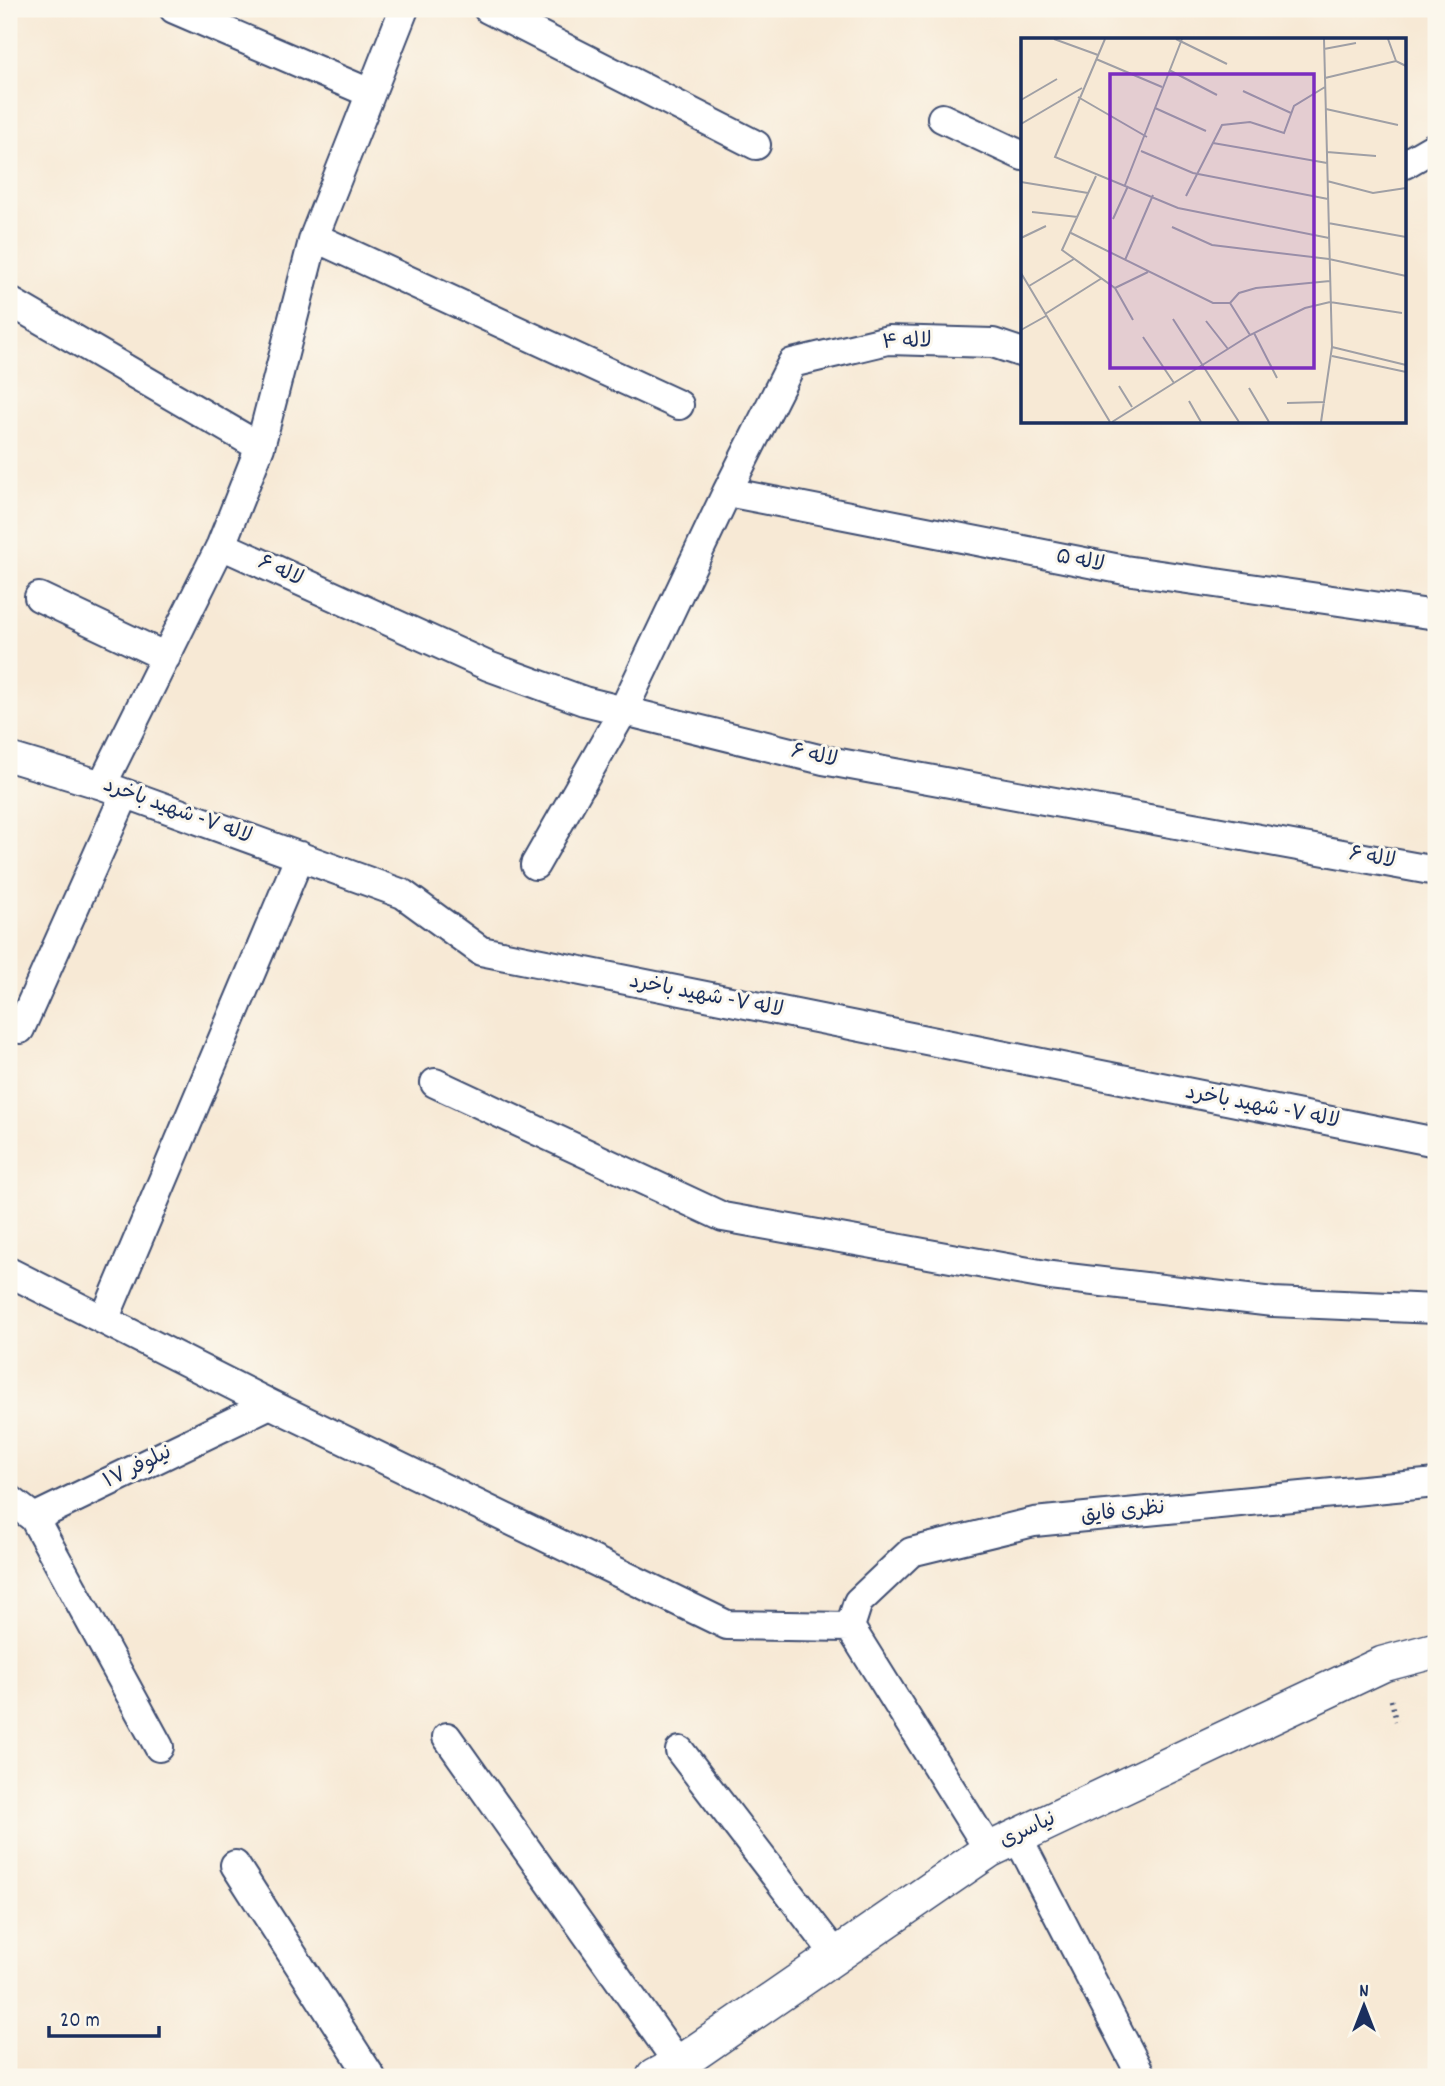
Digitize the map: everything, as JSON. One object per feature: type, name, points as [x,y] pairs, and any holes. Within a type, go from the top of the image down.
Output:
[{"type":"street","points":[[174,9],[370,93]]},
{"type":"street","points":[[20,1029],[166,657],[221,545],[260,447],[314,237],[404,9]]},
{"type":"street","points":[[488,9],[756,145]]},
{"type":"street","points":[[942,118],[1021,155]]},
{"type":"street","points":[[1406,163],[1436,146]]},
{"type":"street","points":[[314,237],[679,405]]},
{"type":"street","points":[[9,301],[260,447]]},
{"type":"street","name":"لاله ۴","points":[[727,492],[792,363],[888,340],[993,343],[1021,352]]},
{"type":"street","points":[[534,865],[623,710],[727,492]]},
{"type":"street","name":"لاله ۵","points":[[727,492],[1125,570],[1436,615]]},
{"type":"street","name":"لاله ۶","points":[[221,545],[488,666],[583,701],[823,760],[1436,871]]},
{"type":"street","points":[[39,597],[166,657]]},
{"type":"street","name":"لاله ۷- شهید باخرد","points":[[9,757],[114,789],[403,894],[481,951],[1436,1142]]},
{"type":"street","points":[[104,1320],[300,856]]},
{"type":"street","points":[[435,1083],[723,1217],[1051,1276],[1273,1302],[1436,1309]]},
{"type":"street","points":[[9,1272],[270,1404],[727,1625],[850,1627],[1003,1843],[1142,2077]]},
{"type":"street","name":"نیلوفر ۱۷","points":[[34,1518],[270,1404]]},
{"type":"street","name":"نظری فایق","points":[[850,1627],[858,1602],[911,1552],[1034,1522],[1436,1483]]},
{"type":"street","points":[[9,1499],[34,1518],[159,1747]]},
{"type":"street","name":"نیاسری","points":[[674,2073],[836,1955],[1003,1843],[1383,1664],[1436,1650]]},
{"type":"street","points":[[447,1737],[674,2073]]},
{"type":"street","points":[[680,1751],[836,1955]]},
{"type":"street","points":[[235,1865],[371,2077]]}]
